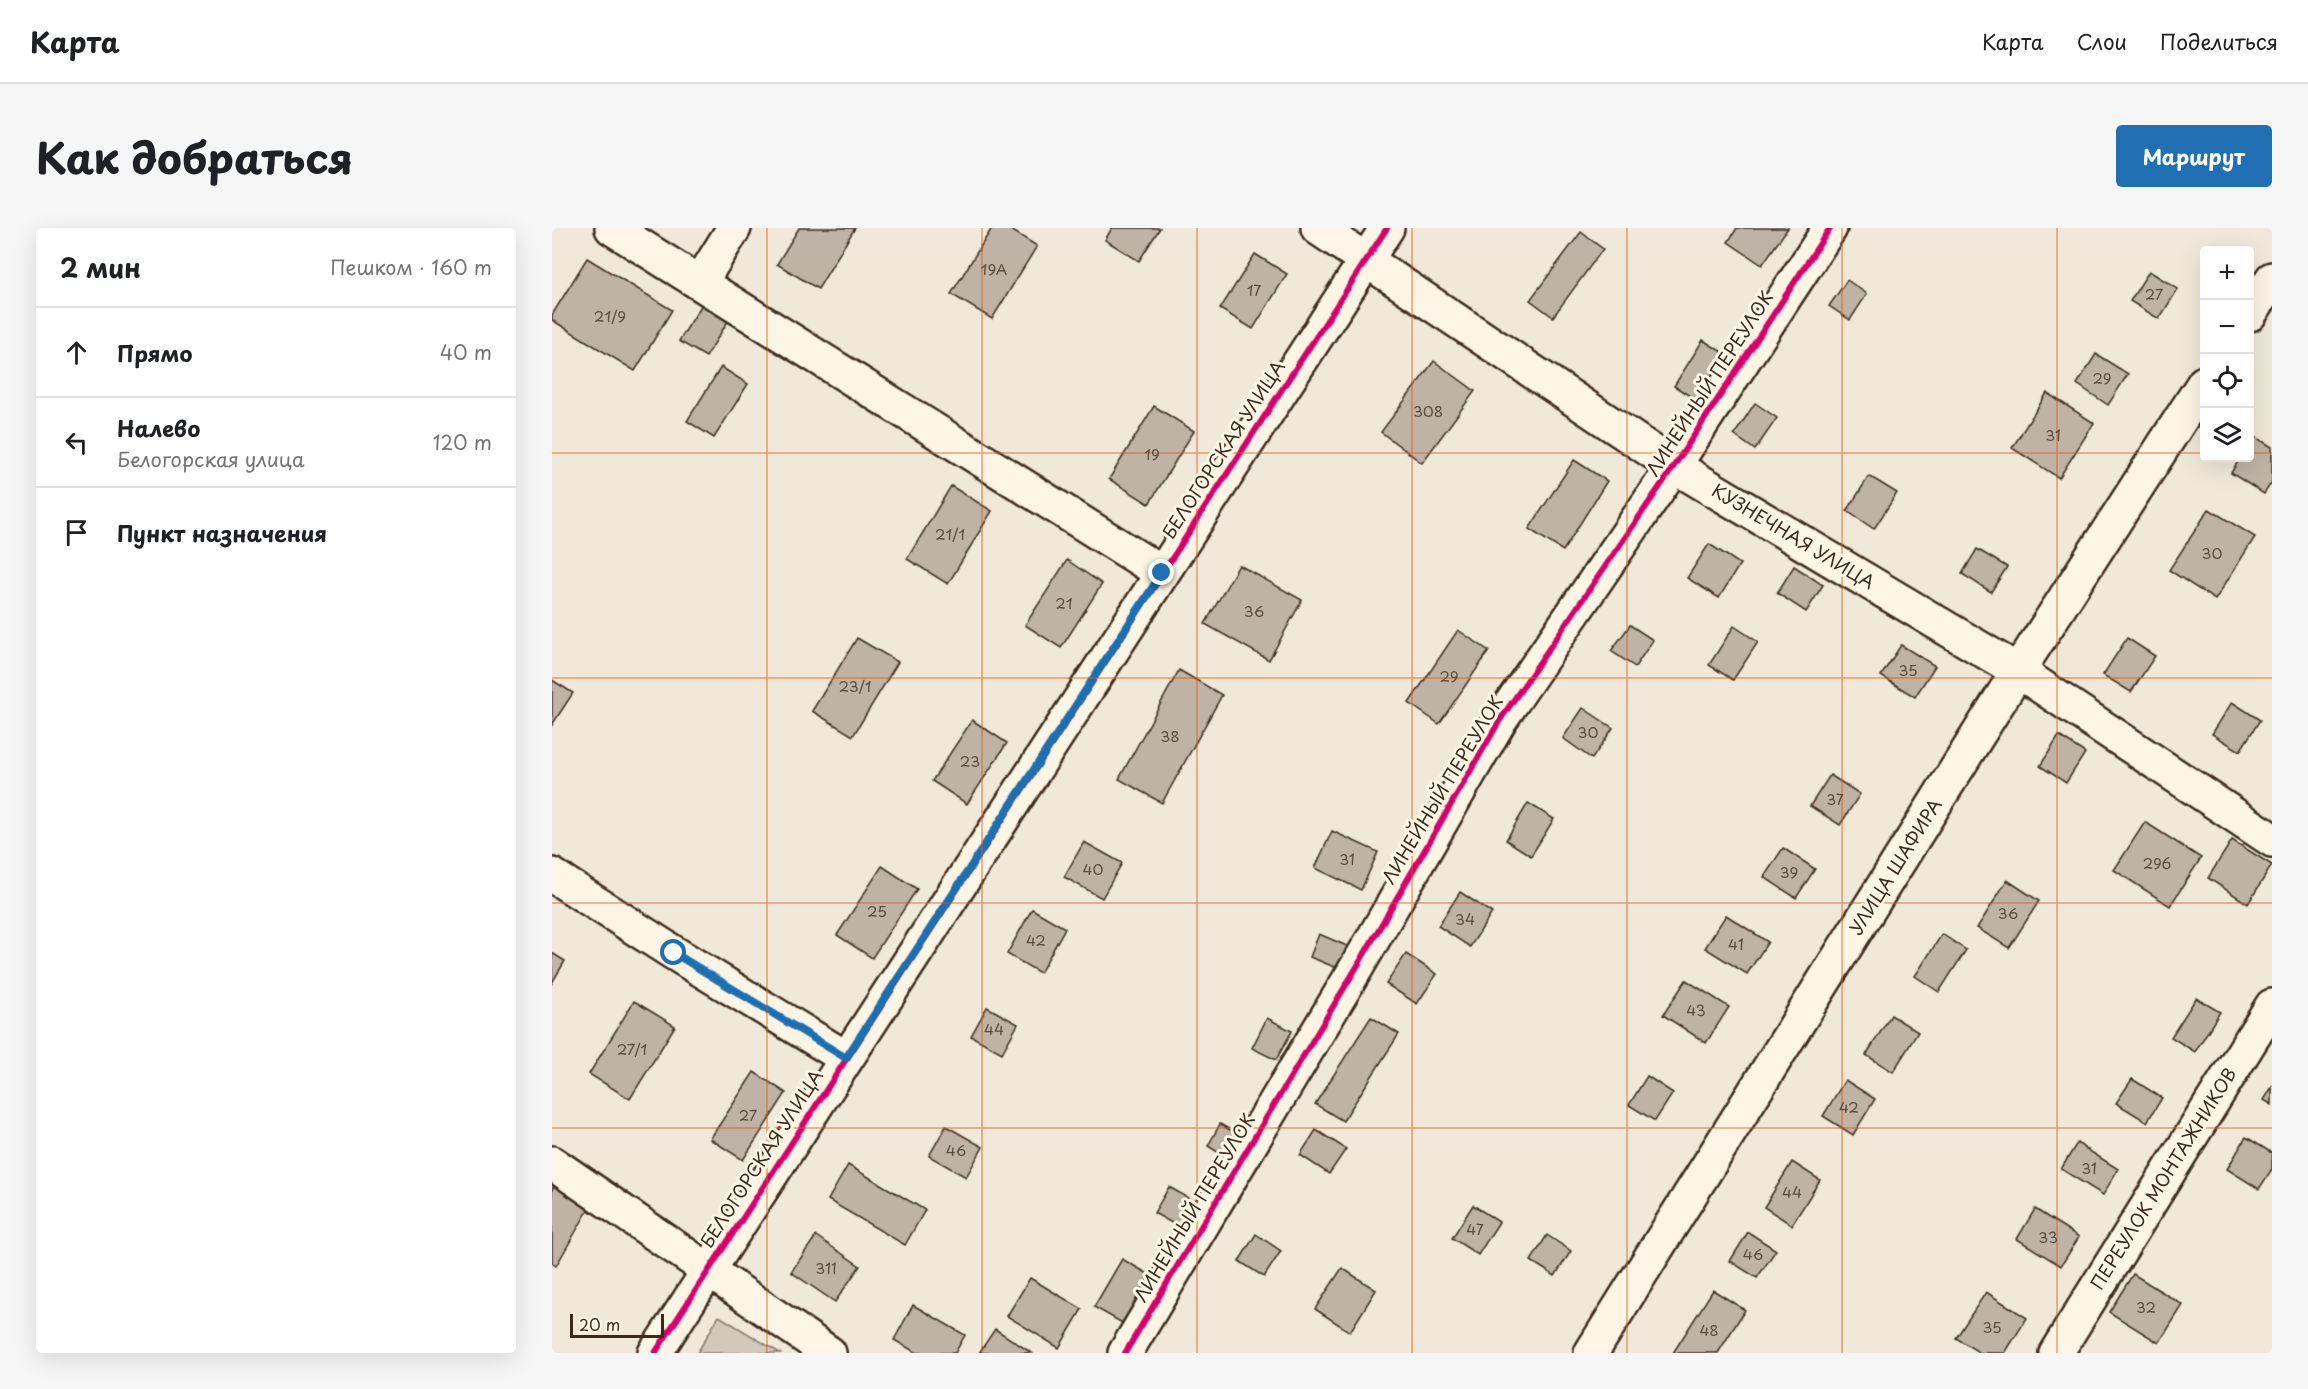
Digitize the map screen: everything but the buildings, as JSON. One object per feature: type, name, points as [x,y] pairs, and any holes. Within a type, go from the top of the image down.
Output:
[{"type":"street","points":[[612,228],[1162,573]]},
{"type":"street","points":[[700,283],[734,228]]},
{"type":"street","name":"КУЗНЕЧНАЯ УЛИЦА","points":[[1318,228],[1674,466],[2018,671],[2272,840]]},
{"type":"street","name":"БЕЛОГОРСКАЯ УЛИЦА","points":[[655,1353],[1386,228]]},
{"type":"street","name":"ЛИНЕЙНЫЙ ПЕРЕУЛОК","points":[[1125,1353],[1358,965],[1500,720],[1674,466],[1830,228]]},
{"type":"street","points":[[2254,308],[2272,279]]},
{"type":"street","name":"УЛИЦА ШАФИРА","points":[[1591,1353],[2018,671],[2200,391]]},
{"type":"street","points":[[552,875],[846,1058]]},
{"type":"street","name":"ПЕРЕУЛОК МОНТАЖНИКОВ","points":[[2056,1353],[2272,1006]]},
{"type":"street","points":[[552,1163],[830,1353]]},
{"type":"shaded area","points":[[719,1316],[780,1353],[697,1353]]},
{"type":"cycle path","points":[[655,1353],[1387,228]]},
{"type":"cycle path","points":[[1125,1353],[1358,965],[1500,720],[1674,466],[1830,228]]},
{"type":"route","points":[[674,953],[846,1058],[1162,573]]}]
